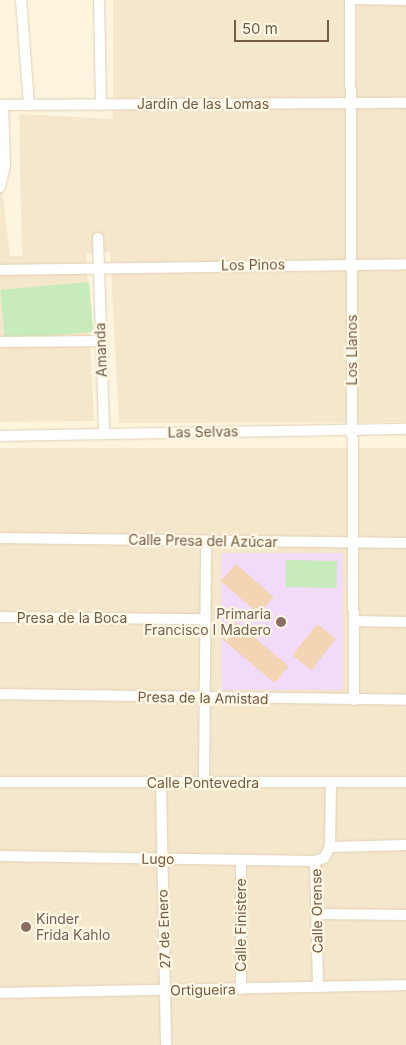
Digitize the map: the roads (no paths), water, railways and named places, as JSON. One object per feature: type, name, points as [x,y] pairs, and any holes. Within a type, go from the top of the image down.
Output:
[{"type":"street","points":[[21,0],[29,105]]},
{"type":"street","points":[[100,0],[101,105]]},
{"type":"street","name":"Los Llanos","points":[[350,1],[354,700]]},
{"type":"street","name":"Jardín de las Lomas","points":[[2,105],[406,103]]},
{"type":"street","points":[[0,188],[5,165],[2,105]]},
{"type":"street","name":"Amanda","points":[[98,238],[104,434]]},
{"type":"street","name":"Los Pinos","points":[[0,270],[99,266],[406,264]]},
{"type":"street","points":[[0,342],[100,341]]},
{"type":"street","name":"Las Selvas","points":[[0,436],[406,429]]},
{"type":"street","name":"Calle Presa del Azúcar","points":[[0,538],[406,543]]},
{"type":"street","points":[[204,783],[203,619],[206,541]]},
{"type":"street","name":"Presa de la Boca","points":[[0,618],[203,619]]},
{"type":"street","points":[[355,621],[406,622]]},
{"type":"street","name":"Presa de la Amistad","points":[[0,694],[406,700]]},
{"type":"street","name":"Calle Pontevedra","points":[[0,782],[406,782]]},
{"type":"street","name":"27 de Enero","points":[[161,782],[166,1045]]},
{"type":"street","points":[[331,782],[330,847],[406,845]]},
{"type":"street","name":"Calle Orense","points":[[318,987],[315,861],[324,858],[330,847]]},
{"type":"street","name":"Lugo","points":[[0,856],[315,861]]},
{"type":"street","name":"Calle Finistere","points":[[240,861],[241,989]]},
{"type":"street","points":[[317,914],[406,915]]},
{"type":"street","name":"Ortigueira","points":[[0,994],[406,985]]},
{"type":"lane","points":[[350,1],[406,2]]},
{"type":"place","name":"Primaria Francisco I Madero","points":[[281,622]]},
{"type":"place","name":"Kinder Frida Kahlo","points":[[26,927]]}]
